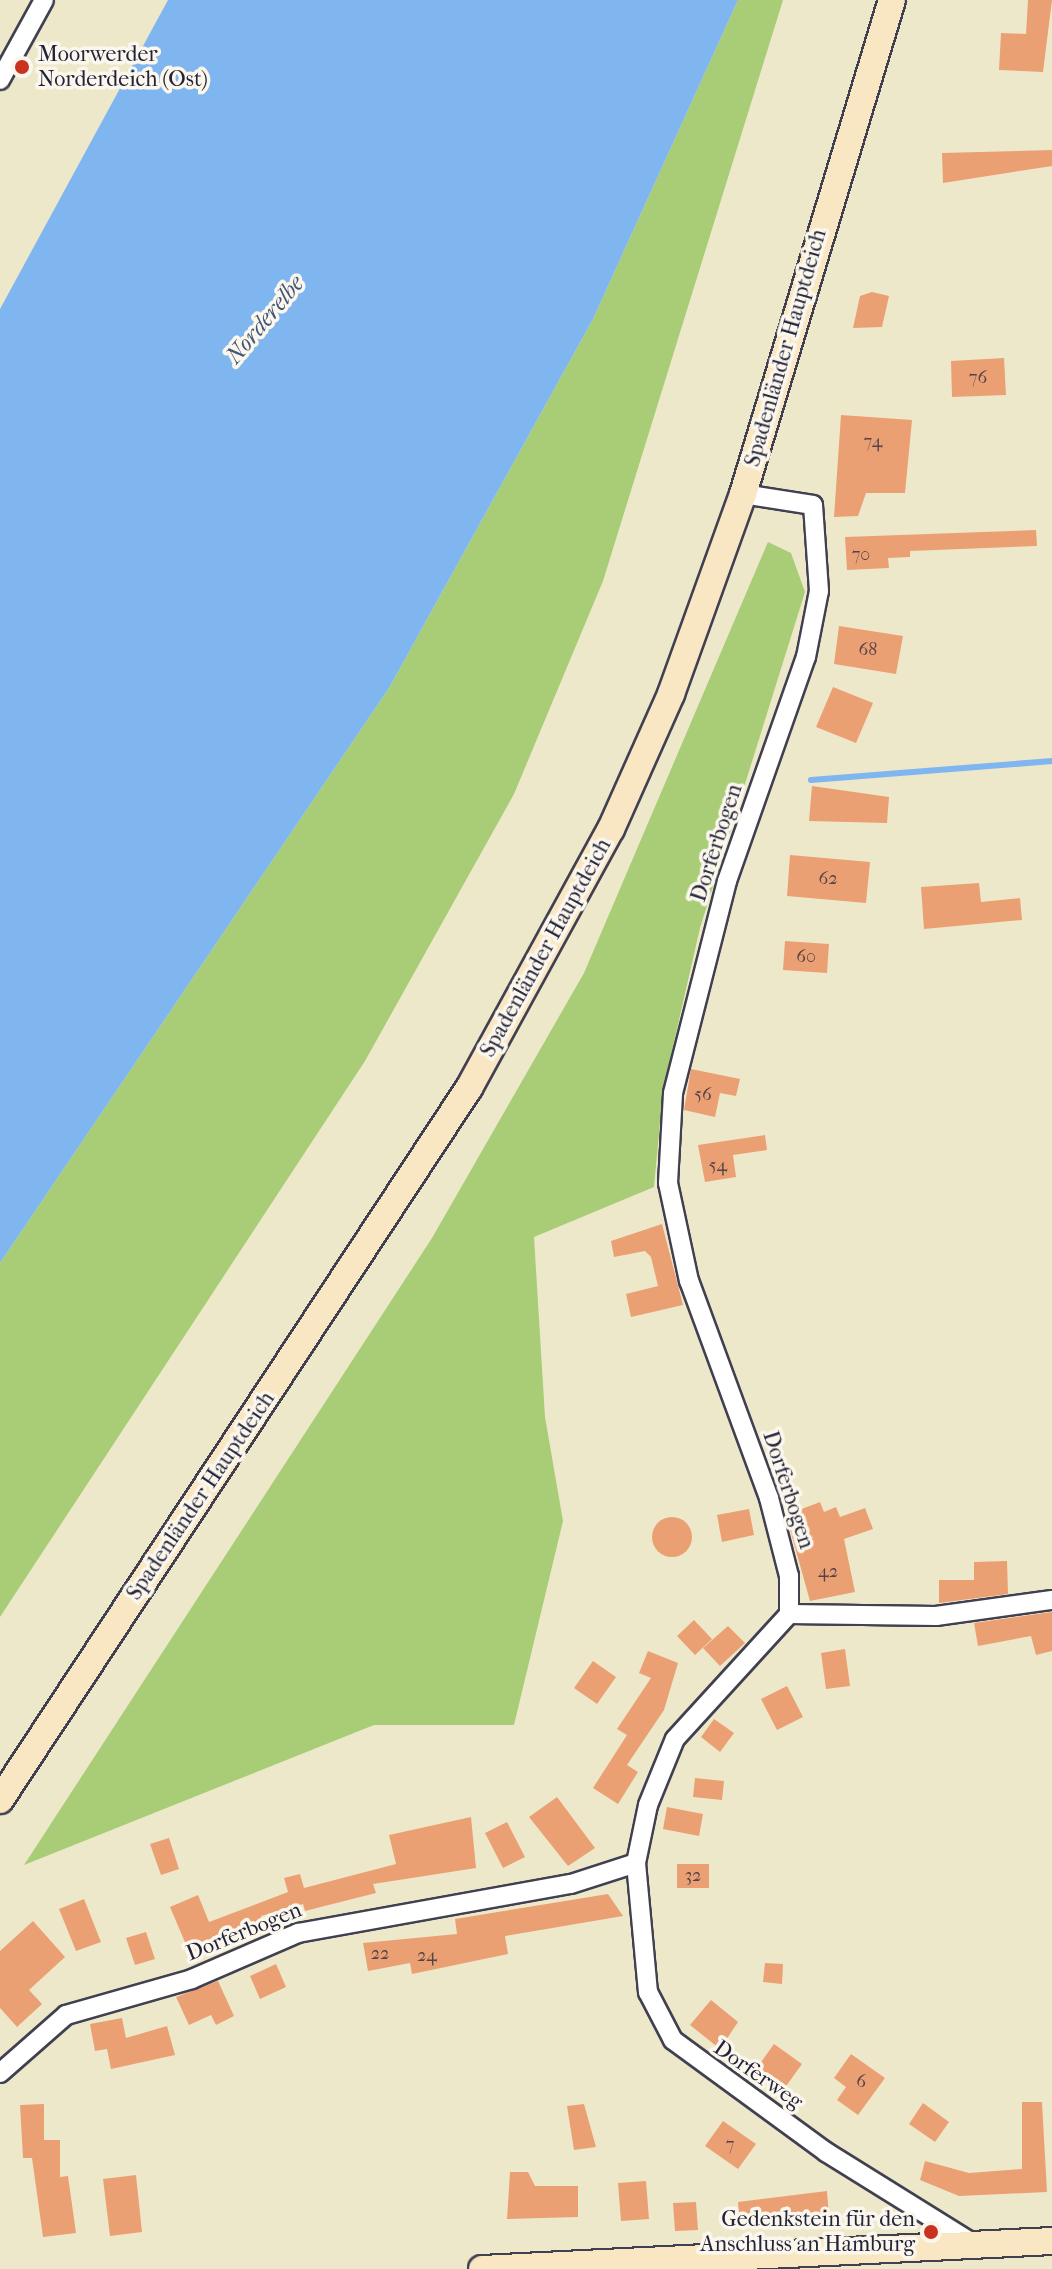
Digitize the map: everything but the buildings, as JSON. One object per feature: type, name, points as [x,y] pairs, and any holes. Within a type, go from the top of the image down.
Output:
[{"type":"street","points":[[0,80],[44,0]]},
{"type":"street","name":"Spadenländer Hauptdeich","points":[[0,1800],[372,1238],[546,959],[671,694],[743,494],[892,0]]},
{"type":"street","name":"Dorferbogen","points":[[743,494],[813,505],[819,591],[806,657],[727,881],[673,1093],[668,1183],[689,1281],[769,1498],[789,1576],[789,1614]]},
{"type":"street","points":[[636,1863],[648,1805],[675,1739],[789,1614],[936,1616],[1052,1600]]},
{"type":"street","name":"Dorferbogen","points":[[0,2073],[66,2015],[192,1979],[298,1933],[571,1884],[636,1863]]},
{"type":"street","name":"Dorferweg","points":[[636,1863],[648,1992],[673,2040],[826,2152],[974,2244]]},
{"type":"street","points":[[482,2269],[1052,2241]]},
{"type":"green space","points":[[738,0],[783,0],[603,581],[514,794],[365,1061],[0,1617],[0,1263],[389,688],[593,319]]},
{"type":"green space","points":[[768,542],[791,553],[805,592],[700,928],[663,1090],[654,1187],[534,1237],[545,1417],[563,1521],[514,1725],[374,1725],[24,1865],[432,1238],[584,973]]},
{"type":"water","name":"Norderelbe","points":[[168,0],[738,0],[593,319],[389,688],[0,1263],[0,309]]},
{"type":"waterway","points":[[811,780],[1052,761]]},
{"type":"place","name":"Moorwerder Norderdeich (Ost)","points":[[22,67]]},
{"type":"place","name":"Gedenkstein für den Anschluss an Hamburg","points":[[931,2232]]}]
